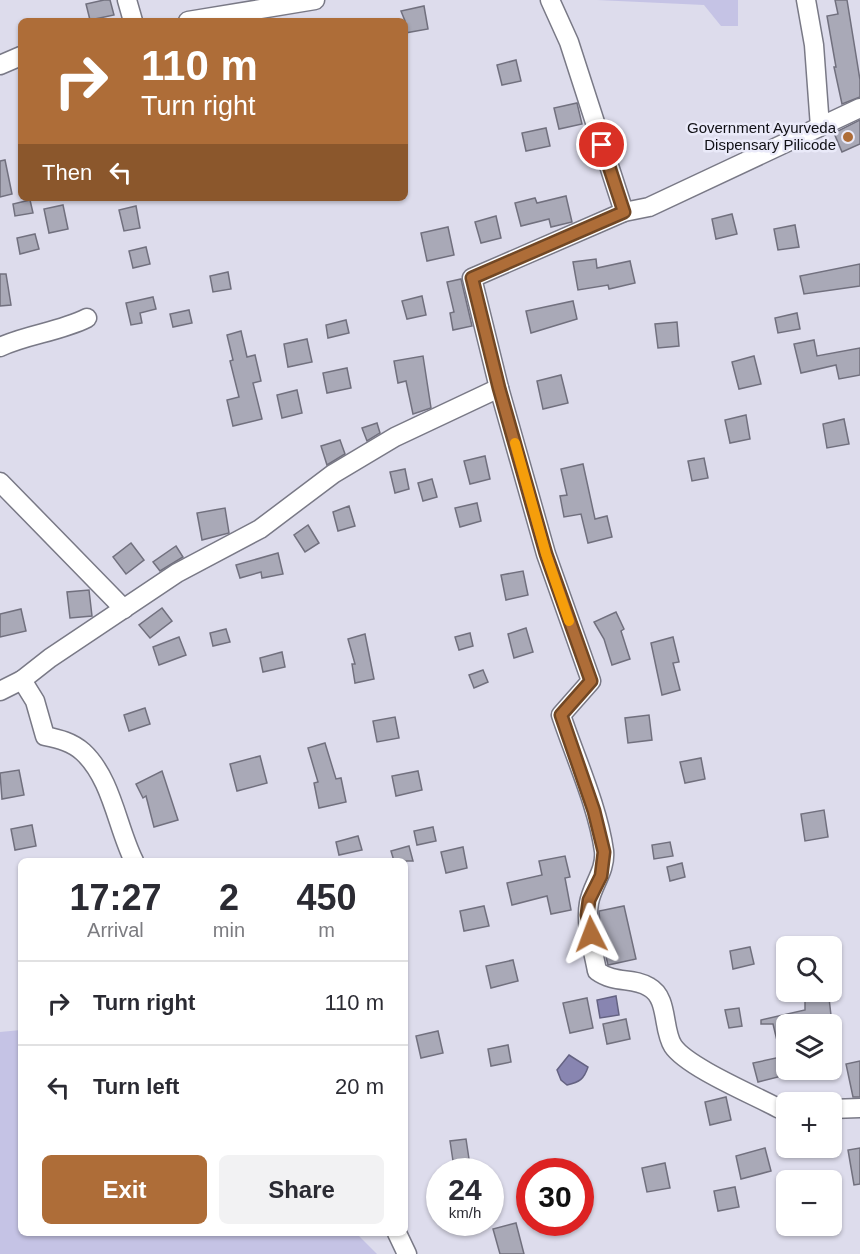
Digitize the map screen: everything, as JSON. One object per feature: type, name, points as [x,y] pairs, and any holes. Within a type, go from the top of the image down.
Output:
[{"type":"street","points":[[127,0],[132,18]]},
{"type":"street","points":[[206,18],[315,0]]},
{"type":"street","points":[[550,0],[569,42],[624,212]]},
{"type":"street","points":[[806,0],[814,45],[820,127]]},
{"type":"street","points":[[0,65],[18,57]]},
{"type":"street","points":[[776,1107],[686,1059],[672,1045],[659,997],[650,987],[608,979],[597,971],[587,915],[589,900],[601,876],[604,852],[594,811],[561,715],[591,681],[546,554],[499,388],[472,278],[624,212],[649,207],[860,108]]},
{"type":"street","points":[[0,347],[18,339],[65,329],[87,318]]},
{"type":"street","points":[[0,691],[22,680],[177,573],[260,529],[333,474],[394,437],[499,388]]},
{"type":"street","points":[[0,482],[124,609]]},
{"type":"street","points":[[22,680],[35,701],[45,735],[66,741],[84,753],[99,776],[133,858]]},
{"type":"street","points":[[842,1109],[860,1108]]},
{"type":"street","points":[[398,1236],[407,1254]]},
{"type":"shaded area","points":[[597,0],[738,0],[738,26],[721,26],[704,5]]},
{"type":"shaded area","points":[[616,996],[619,1015],[600,1018],[597,1000]]},
{"type":"shaded area","points":[[18,1030],[18,1236],[359,1236],[377,1254],[0,1254],[0,1032]]},
{"type":"shaded area","points":[[569,1055],[588,1067],[581,1079],[567,1085],[561,1080],[557,1070]]},
{"type":"building","points":[[110,0],[114,15],[90,18],[86,4]]},
{"type":"building","points":[[835,0],[847,0],[860,80],[860,97],[842,104],[827,16],[838,14]]},
{"type":"building","points":[[424,6],[428,29],[408,32],[408,18],[404,18],[401,11]]},
{"type":"building","points":[[516,60],[521,81],[502,85],[497,65]]},
{"type":"building","points":[[577,103],[582,124],[559,129],[554,108]]},
{"type":"building","name":"Government Ayurveda Dispensary Pilicode","points":[[860,120],[860,144],[842,152],[834,133]]},
{"type":"building","points":[[546,128],[550,146],[526,151],[522,133]]},
{"type":"building","points":[[5,160],[12,194],[0,197],[0,161]]},
{"type":"building","points":[[566,196],[572,222],[551,227],[549,219],[521,226],[515,203],[535,198],[537,203]]},
{"type":"building","points":[[30,201],[33,213],[15,216],[13,204]]},
{"type":"building","points":[[63,205],[68,229],[49,233],[44,209]]},
{"type":"building","points":[[136,206],[140,228],[124,231],[119,210]]},
{"type":"building","points":[[732,214],[737,234],[716,239],[712,219]]},
{"type":"building","points":[[496,216],[501,238],[481,243],[475,222]]},
{"type":"building","points":[[795,225],[799,247],[778,250],[774,229]]},
{"type":"building","points":[[448,227],[454,255],[427,261],[421,233]]},
{"type":"building","points":[[35,234],[39,249],[20,254],[17,238]]},
{"type":"building","points":[[146,247],[150,264],[133,268],[129,251]]},
{"type":"building","points":[[596,259],[597,268],[630,261],[635,283],[609,289],[608,285],[578,290],[573,262]]},
{"type":"building","points":[[860,264],[860,286],[804,294],[800,276]]},
{"type":"building","points":[[228,272],[231,289],[213,292],[210,276]]},
{"type":"building","points":[[0,274],[6,274],[11,305],[0,306]]},
{"type":"building","points":[[461,279],[472,326],[453,330],[450,313],[454,312],[447,282]]},
{"type":"building","points":[[422,296],[426,315],[407,319],[402,301]]},
{"type":"building","points":[[153,297],[156,309],[140,313],[142,323],[131,325],[126,303]]},
{"type":"building","points":[[573,301],[577,319],[531,333],[526,311]]},
{"type":"building","points":[[189,310],[192,323],[173,327],[170,314]]},
{"type":"building","points":[[797,313],[800,329],[778,333],[775,318]]},
{"type":"building","points":[[346,320],[349,333],[328,338],[326,325]]},
{"type":"building","points":[[677,322],[679,346],[658,348],[655,324]]},
{"type":"building","points":[[241,331],[247,357],[255,355],[261,381],[253,383],[262,419],[233,426],[227,400],[239,397],[230,361],[233,360],[227,335]]},
{"type":"building","points":[[307,339],[312,362],[288,367],[284,344]]},
{"type":"building","points":[[814,340],[817,356],[860,348],[860,375],[839,379],[836,365],[801,373],[794,344]]},
{"type":"building","points":[[423,356],[431,408],[413,414],[406,381],[398,383],[394,361]]},
{"type":"building","points":[[754,356],[761,384],[739,389],[732,362]]},
{"type":"building","points":[[347,368],[351,388],[327,393],[323,373]]},
{"type":"building","points":[[561,375],[568,403],[543,409],[537,381]]},
{"type":"building","points":[[297,390],[302,413],[282,418],[277,395]]},
{"type":"building","points":[[746,415],[750,439],[730,443],[725,420]]},
{"type":"building","points":[[844,419],[849,444],[827,448],[823,424]]},
{"type":"building","points":[[377,423],[380,433],[367,441],[362,428]]},
{"type":"building","points":[[340,440],[345,454],[327,465],[321,446]]},
{"type":"building","points":[[485,456],[490,479],[470,484],[464,461]]},
{"type":"building","points":[[704,458],[708,478],[692,481],[688,461]]},
{"type":"building","points":[[583,464],[595,519],[607,516],[612,537],[588,543],[581,514],[564,517],[560,496],[567,495],[561,469]]},
{"type":"building","points":[[405,469],[409,489],[395,493],[390,472]]},
{"type":"building","points":[[432,479],[437,497],[423,501],[418,483]]},
{"type":"building","points":[[477,503],[481,521],[460,527],[455,508]]},
{"type":"building","points":[[349,506],[355,526],[338,531],[333,512]]},
{"type":"building","points":[[225,508],[229,533],[202,540],[197,513]]},
{"type":"building","points":[[308,525],[319,543],[305,552],[294,535]]},
{"type":"building","points":[[131,543],[144,560],[126,574],[113,557]]},
{"type":"building","points":[[176,546],[183,557],[160,571],[153,562]]},
{"type":"building","points":[[278,553],[283,574],[262,578],[261,572],[240,578],[236,565]]},
{"type":"building","points":[[523,571],[528,595],[506,600],[501,575]]},
{"type":"building","points":[[89,590],[92,616],[70,618],[67,592]]},
{"type":"building","points":[[162,608],[172,621],[150,638],[139,625]]},
{"type":"building","points":[[21,609],[26,631],[0,637],[0,614]]},
{"type":"building","points":[[616,612],[624,629],[621,631],[630,659],[612,665],[604,639],[594,622]]},
{"type":"building","points":[[526,628],[533,652],[514,658],[508,634]]},
{"type":"building","points":[[226,629],[230,642],[213,646],[210,633]]},
{"type":"building","points":[[470,633],[473,646],[459,650],[455,637]]},
{"type":"building","points":[[365,634],[374,679],[355,683],[352,664],[355,664],[348,639]]},
{"type":"building","points":[[179,637],[186,655],[159,665],[153,647]]},
{"type":"building","points":[[673,637],[679,662],[673,663],[680,690],[662,695],[651,643]]},
{"type":"building","points":[[282,652],[285,667],[263,672],[260,658]]},
{"type":"building","points":[[483,670],[488,682],[474,688],[469,675]]},
{"type":"building","points":[[145,708],[150,724],[129,731],[124,715]]},
{"type":"building","points":[[649,715],[652,740],[628,743],[625,718]]},
{"type":"building","points":[[395,717],[399,738],[377,742],[373,721]]},
{"type":"building","points":[[325,743],[336,779],[341,778],[346,802],[319,808],[314,783],[318,782],[308,748]]},
{"type":"building","points":[[260,756],[267,783],[237,791],[230,764]]},
{"type":"building","points":[[701,758],[705,779],[685,783],[680,762]]},
{"type":"building","points":[[19,770],[24,795],[2,799],[0,773]]},
{"type":"building","points":[[162,771],[178,820],[154,827],[146,796],[143,798],[136,784]]},
{"type":"building","points":[[418,771],[422,790],[396,796],[392,776]]},
{"type":"building","points":[[824,810],[828,837],[805,841],[801,814]]},
{"type":"building","points":[[32,825],[36,846],[15,850],[11,829]]},
{"type":"building","points":[[433,827],[436,841],[417,845],[414,831]]},
{"type":"building","points":[[358,836],[362,850],[339,855],[336,842]]},
{"type":"building","points":[[670,842],[673,856],[654,859],[652,845]]},
{"type":"building","points":[[409,846],[413,861],[408,861],[408,858],[393,858],[391,851]]},
{"type":"building","points":[[463,847],[467,868],[446,873],[441,852]]},
{"type":"building","points":[[565,856],[570,877],[565,878],[571,910],[551,914],[547,896],[512,905],[507,883],[542,875],[539,861]]},
{"type":"building","points":[[682,863],[685,877],[670,881],[667,867]]},
{"type":"building","points":[[484,906],[489,926],[464,931],[460,911]]},
{"type":"building","points":[[624,906],[636,959],[608,965],[601,935],[599,911]]},
{"type":"building","points":[[750,947],[754,964],[733,969],[730,951]]},
{"type":"building","points":[[513,960],[518,981],[491,988],[486,966]]},
{"type":"building","points":[[587,998],[593,1028],[570,1033],[563,1003]]},
{"type":"building","points":[[805,1002],[829,1002],[831,1014],[787,1014],[805,1010]]},
{"type":"building","points":[[739,1008],[742,1026],[729,1028],[725,1010]]},
{"type":"building","points":[[776,1017],[776,1036],[773,1024],[761,1024],[761,1020]]},
{"type":"building","points":[[626,1019],[630,1039],[607,1044],[603,1024]]},
{"type":"building","points":[[438,1031],[443,1053],[421,1058],[416,1036]]},
{"type":"building","points":[[508,1045],[511,1062],[491,1066],[488,1049]]},
{"type":"building","points":[[776,1058],[776,1078],[758,1082],[753,1063]]},
{"type":"building","points":[[860,1061],[860,1097],[853,1097],[846,1064]]},
{"type":"building","points":[[726,1097],[731,1120],[710,1125],[705,1102]]},
{"type":"building","points":[[466,1139],[469,1158],[453,1158],[450,1141]]},
{"type":"building","points":[[765,1148],[771,1171],[741,1179],[736,1156]]},
{"type":"building","points":[[860,1148],[860,1184],[854,1185],[848,1150]]},
{"type":"building","points":[[665,1163],[670,1188],[647,1192],[642,1168]]},
{"type":"building","points":[[735,1187],[739,1207],[718,1211],[714,1191]]},
{"type":"building","points":[[516,1223],[516,1236],[519,1236],[524,1254],[500,1254],[495,1236],[504,1236],[504,1226]]},
{"type":"slow traffic","points":[[515,443],[546,554],[569,621]]},
{"type":"place","name":"Government Ayurveda Dispensary Pilicode","points":[[848,137]]},
{"type":"route","points":[[591,934],[587,915],[589,900],[601,876],[604,852],[594,811],[561,715],[591,681],[546,554],[499,388],[472,278],[515,262],[624,212],[602,145]]}]
